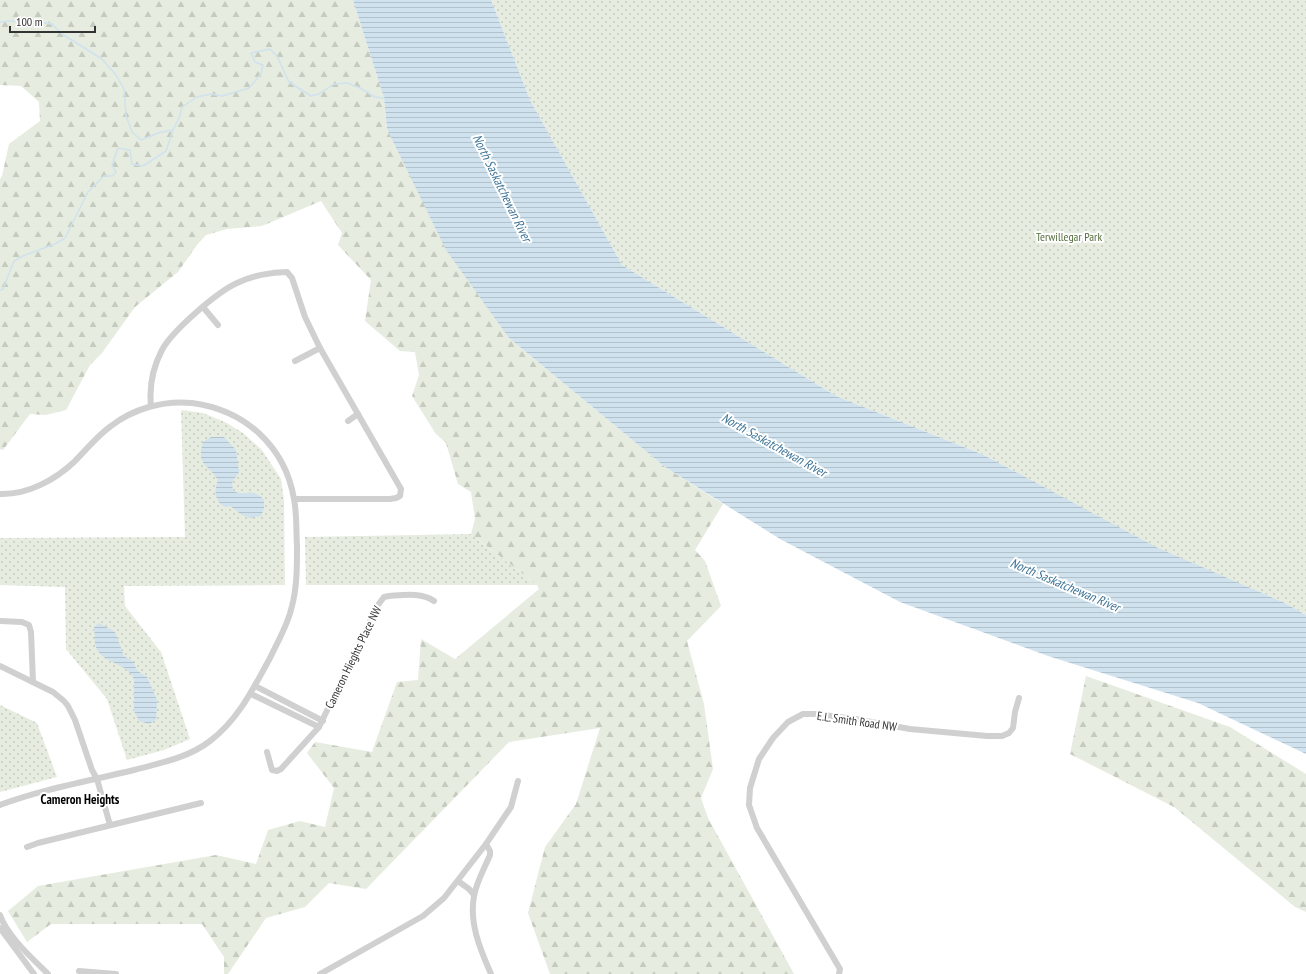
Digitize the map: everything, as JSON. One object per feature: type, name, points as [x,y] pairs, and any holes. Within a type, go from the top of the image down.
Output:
[{"type":"street","points":[[151,406],[150,389],[152,373],[162,349],[179,328],[226,289],[247,279],[273,273],[287,272],[292,278],[305,317],[320,348],[401,488],[400,496],[390,499],[294,499]]},
{"type":"street","points":[[203,307],[218,325]]},
{"type":"street","points":[[295,361],[320,348]]},
{"type":"street","points":[[0,494],[21,492],[38,486],[53,478],[72,464],[112,425],[126,416],[151,406],[177,402],[192,403],[222,410],[238,417],[264,437],[274,449],[288,475],[296,512],[297,579],[293,605],[284,630],[251,694],[225,728],[209,742],[195,751],[169,761],[24,797],[0,805]]},
{"type":"street","points":[[348,421],[358,414]]},
{"type":"street","name":"Cameron Hieghts Place NW","points":[[267,752],[272,770],[277,771],[281,769],[321,724],[381,600],[388,596],[409,596],[429,598],[434,602]]},
{"type":"street","points":[[0,621],[22,622],[29,625],[31,632],[33,682]]},
{"type":"street","points":[[0,666],[53,692],[68,706],[75,720],[92,770],[97,779],[110,825]]},
{"type":"street","name":"Cameron Hieghts Place NW","points":[[255,686],[321,724]]},
{"type":"street","points":[[251,694],[321,724]]},
{"type":"street","name":"E.L. Smith Road NW","points":[[839,974],[840,969],[757,828],[749,805],[750,788],[759,759],[773,738],[788,722],[803,714],[839,717],[910,729],[1002,736],[1009,734],[1013,728],[1019,698]]},
{"type":"street","points":[[320,974],[424,916],[444,898],[486,844],[511,807],[518,781]]},
{"type":"street","points":[[27,847],[201,803]]},
{"type":"street","points":[[486,844],[490,851],[490,855],[474,895],[473,920],[474,929],[491,974]]},
{"type":"street","points":[[458,881],[469,889],[474,895]]},
{"type":"street","points":[[0,917],[34,974]]},
{"type":"street","points":[[0,928],[48,974]]},
{"type":"street","points":[[79,971],[116,974]]},
{"type":"green space","points":[[0,0],[353,0],[384,98],[387,129],[509,338],[665,467],[723,504],[695,550],[705,561],[721,606],[687,641],[704,704],[713,769],[701,798],[708,818],[794,974],[550,974],[528,913],[545,847],[576,804],[600,728],[509,742],[366,889],[329,883],[305,907],[266,918],[228,974],[224,974],[224,957],[202,924],[51,924],[27,942],[8,911],[38,886],[216,855],[256,864],[268,830],[300,821],[325,827],[334,788],[307,753],[315,742],[372,752],[397,682],[418,680],[421,639],[455,659],[539,589],[537,585],[471,534],[475,519],[471,492],[458,484],[446,443],[436,434],[412,396],[419,375],[415,352],[400,351],[365,321],[371,280],[338,245],[342,233],[321,201],[262,226],[227,229],[206,235],[178,272],[135,307],[102,353],[90,365],[66,410],[46,415],[30,414],[3,450],[0,449],[0,179],[9,144],[40,121],[39,102],[21,86],[0,85]]},
{"type":"green space","name":"Terwillegar Park","points":[[491,0],[1306,0],[1306,615],[1283,602],[1158,549],[984,455],[836,396],[622,265],[530,100]]},
{"type":"green space","points":[[181,410],[203,413],[225,422],[243,433],[262,450],[281,479],[284,501],[285,585],[124,586],[125,606],[161,652],[190,739],[164,750],[127,760],[107,699],[66,649],[65,587],[0,585],[0,538],[185,537]]},
{"type":"green space","points":[[471,534],[537,585],[306,585],[305,537]]},
{"type":"green space","points":[[1086,676],[1230,727],[1306,774],[1306,912],[1295,907],[1174,807],[1070,754]]},
{"type":"green space","points":[[0,705],[37,723],[57,777],[0,792]]},
{"type":"water","name":"North Saskatchewan River","points":[[353,0],[491,0],[530,100],[622,265],[836,396],[984,455],[1158,548],[1283,602],[1306,615],[1306,754],[1198,703],[1048,656],[900,602],[780,539],[665,467],[509,338],[446,250],[387,129],[384,98]]},
{"type":"water","points":[[211,437],[224,437],[236,450],[239,472],[232,483],[233,491],[237,493],[253,493],[260,496],[264,500],[264,509],[261,516],[244,516],[230,506],[225,507],[219,502],[216,495],[218,480],[204,463],[201,455],[203,442]]},
{"type":"water","points":[[99,623],[115,632],[124,656],[134,662],[138,671],[147,677],[157,700],[156,720],[149,724],[139,721],[134,711],[134,679],[131,673],[103,657],[96,647],[94,627]]},
{"type":"waterway","points":[[0,22],[24,20],[52,24],[62,34],[102,59],[116,75],[124,89],[126,116],[132,132],[141,140],[158,133],[172,130]]},
{"type":"waterway","points":[[0,290],[3,289],[14,261],[55,244],[65,238],[88,192],[104,176],[112,176],[116,172],[112,165],[118,148],[130,150],[132,164],[143,166],[166,151],[182,107],[197,97],[211,94],[222,96],[249,88],[261,74],[263,65],[255,62],[251,53],[270,49],[277,56],[289,82],[311,96],[319,94],[334,84],[347,83],[360,88],[375,97],[384,98]]},
{"type":"district","name":"Cameron Heights","points":[[80,799]]}]
